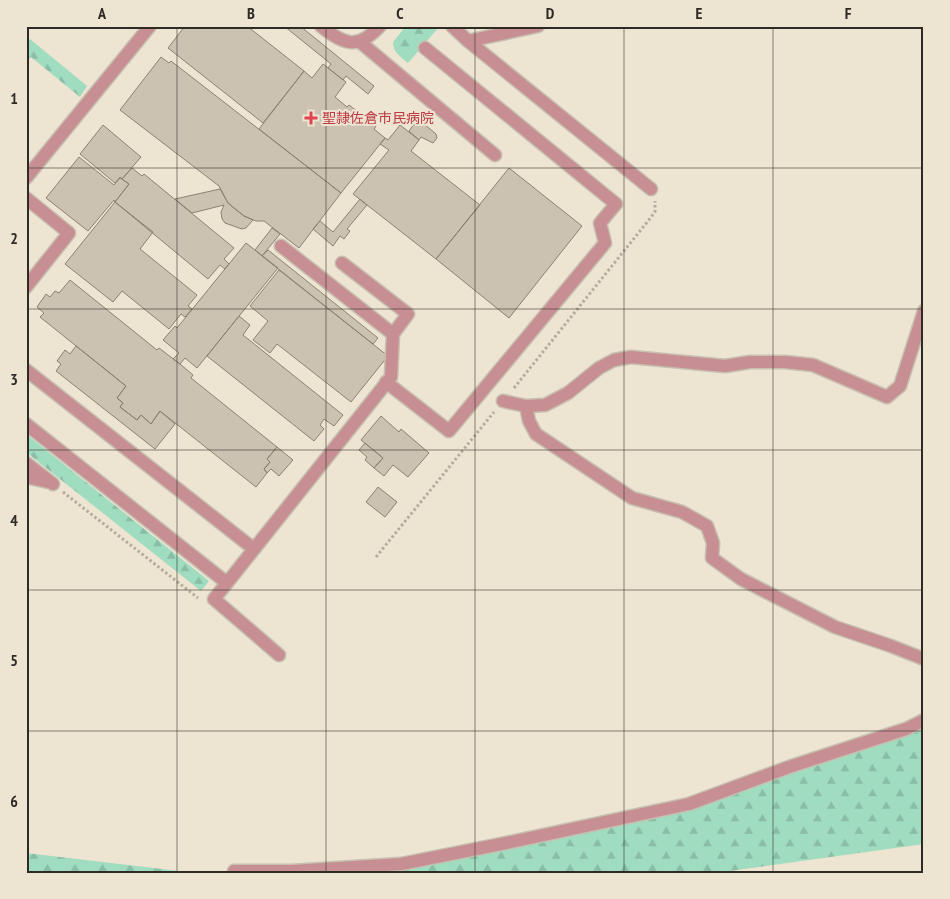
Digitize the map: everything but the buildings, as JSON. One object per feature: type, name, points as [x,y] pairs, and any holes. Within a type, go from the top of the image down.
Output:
[{"type":"street","points":[[26,178],[150,26]]},
{"type":"street","points":[[320,26],[333,36],[348,42],[360,42],[372,35],[380,26]]},
{"type":"street","points":[[452,26],[651,189]]},
{"type":"street","points":[[468,41],[538,26]]},
{"type":"street","points":[[360,42],[495,155]]},
{"type":"street","points":[[386,382],[450,431],[605,243],[600,224],[616,204],[425,48]]},
{"type":"street","points":[[26,198],[70,233],[26,287]]},
{"type":"street","points":[[281,246],[393,334]]},
{"type":"street","points":[[280,655],[214,599],[391,376],[393,334],[408,314],[342,262]]},
{"type":"street","points":[[503,401],[526,406],[545,405],[560,398],[599,368],[614,360],[631,357],[725,366],[759,362],[813,365],[887,397],[900,386],[924,311]]},
{"type":"street","points":[[26,370],[254,549]]},
{"type":"street","points":[[526,406],[536,434],[632,498],[682,512],[707,526],[712,543],[712,558],[741,579],[835,626],[924,659]]},
{"type":"street","points":[[26,424],[227,583]]},
{"type":"street","points":[[26,463],[53,484]]},
{"type":"street","points":[[26,477],[53,484]]},
{"type":"street","points":[[234,871],[292,871],[401,864],[689,804],[906,729],[924,720]]},
{"type":"path","points":[[376,557],[655,212],[656,200],[651,189]]},
{"type":"path","points":[[53,484],[198,598]]},
{"type":"green space","points":[[406,26],[439,27],[408,63],[400,56],[393,45],[393,42]]},
{"type":"green space","points":[[30,39],[87,86],[80,97],[31,57],[26,62],[26,43]]},
{"type":"green space","points":[[26,434],[209,581],[201,591],[26,452]]},
{"type":"green space","points":[[924,727],[924,844],[715,873],[352,873],[503,850],[794,771]]},
{"type":"green space","points":[[26,853],[196,873],[26,873]]},
{"type":"place","name":"聖隷佐倉市民病院","points":[[311,118]]}]
